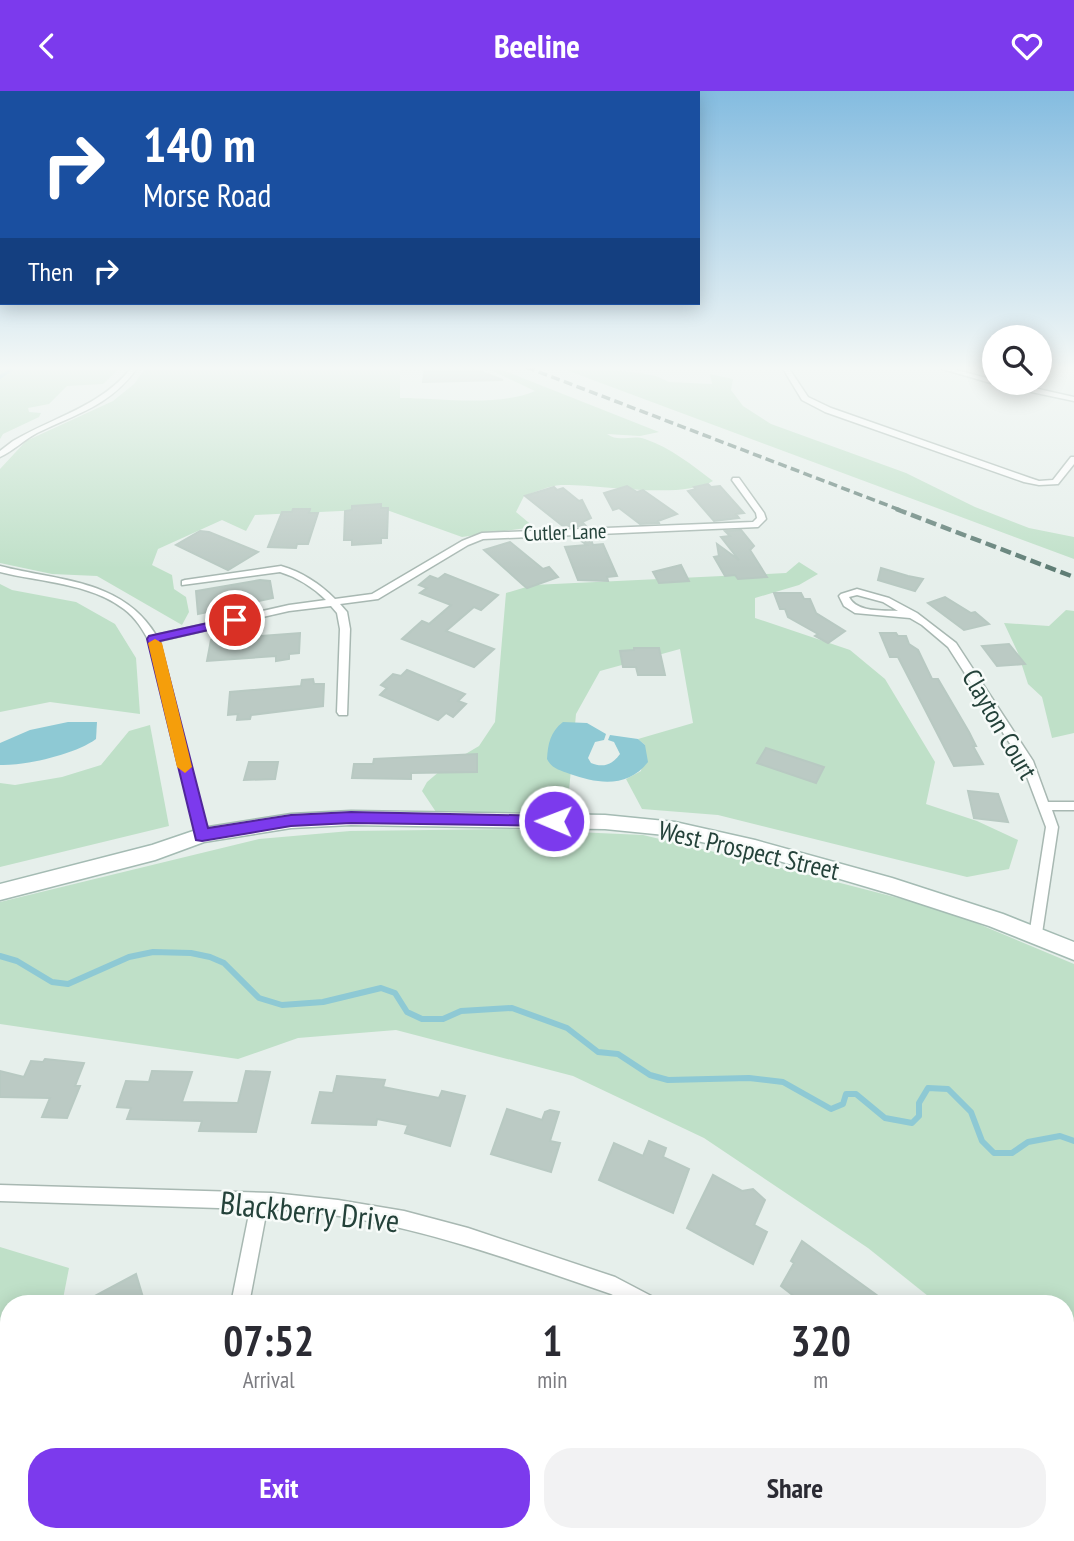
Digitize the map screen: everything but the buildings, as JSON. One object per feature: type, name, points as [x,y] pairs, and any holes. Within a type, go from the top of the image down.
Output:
[{"type":"street","points":[[0,455],[27,435]]},
{"type":"street","points":[[899,435],[1039,483],[1055,482],[1074,459]]},
{"type":"street","name":"Cutler Lane","points":[[153,639],[289,608],[366,600],[384,594],[462,544],[482,536],[740,528],[755,525],[762,519],[760,513],[736,480]]},
{"type":"street","points":[[0,569],[21,576],[85,586],[103,593],[139,616],[153,639],[202,835]]},
{"type":"street","points":[[185,583],[281,569],[293,573],[336,603],[342,612],[345,629],[343,712]]},
{"type":"street","name":"Clayton Court","points":[[914,615],[858,611],[847,604],[844,596],[857,592],[873,594],[914,615],[952,645],[1027,761],[1052,827],[1036,936]]},
{"type":"street","points":[[1045,806],[1074,806]]},
{"type":"street","name":"West Prospect Street","points":[[0,892],[155,852],[202,835],[291,821],[351,818],[605,822],[675,829],[755,847],[892,886],[1074,951]]},
{"type":"street","name":"Blackberry Drive","points":[[0,1193],[260,1201],[338,1208],[404,1220],[468,1237],[615,1286],[632,1295]]},
{"type":"street","points":[[242,1295],[260,1201]]},
{"type":"green space","points":[[40,435],[608,435],[616,438],[640,438],[655,443],[681,457],[713,481],[699,487],[661,490],[577,485],[552,487],[524,496],[516,512],[534,527],[462,537],[384,509],[255,515],[246,531],[222,520],[158,549],[152,565],[172,575],[174,589],[186,597],[189,612],[182,625],[97,576],[52,574],[0,563],[0,469],[26,441]]},
{"type":"green space","points":[[740,435],[800,435],[906,473],[975,507],[1029,528],[1074,537],[1074,559]]},
{"type":"green space","points":[[799,562],[818,574],[799,585],[755,598],[755,618],[850,650],[885,679],[935,762],[926,804],[977,821],[1018,840],[1009,869],[967,877],[718,815],[642,809],[626,779],[641,771],[645,745],[638,739],[693,723],[680,649],[600,671],[576,714],[569,791],[526,812],[436,812],[422,791],[427,782],[447,765],[479,746],[495,722],[506,593],[533,585],[786,573]]},
{"type":"green space","points":[[0,584],[12,590],[76,602],[115,624],[136,658],[140,714],[50,702],[0,712]]},
{"type":"green space","points":[[1066,610],[1074,611],[1074,733],[1052,738],[1042,697],[1028,684],[1004,623],[1049,626]]},
{"type":"green space","points":[[150,725],[169,826],[0,867],[0,783],[15,785],[62,777],[101,765],[129,731]]},
{"type":"green space","points":[[509,829],[643,835],[945,910],[1074,964],[1074,1295],[927,1295],[868,1248],[704,1138],[573,1076],[396,1030],[298,1038],[238,1059],[0,1024],[0,902],[259,839],[350,831]]},
{"type":"green space","points":[[0,1247],[69,1268],[64,1295],[0,1295]]},
{"type":"water","points":[[68,722],[97,722],[96,739],[76,750],[50,758],[0,765],[0,743],[30,730]]},
{"type":"water","points":[[563,722],[587,723],[606,734],[604,740],[595,742],[588,758],[591,763],[607,765],[620,754],[614,742],[608,740],[610,735],[638,739],[645,745],[648,762],[631,776],[612,781],[591,780],[557,769],[547,759],[548,748],[552,734]]},
{"type":"waterway","points":[[0,956],[17,961],[52,982],[68,984],[129,957],[153,952],[191,953],[224,963],[259,998],[282,1005],[323,1002],[381,988],[395,993],[407,1012],[422,1019],[443,1019],[461,1011],[512,1008],[567,1028],[598,1052],[618,1054],[650,1075],[668,1080],[749,1078],[783,1082],[831,1109],[843,1104],[846,1094],[856,1094],[885,1118],[912,1123],[919,1116],[919,1103],[928,1088],[948,1089],[971,1112],[982,1141],[994,1153],[1012,1153],[1028,1142],[1060,1136],[1074,1141]]},
{"type":"railway","points":[[703,435],[900,510]]},
{"type":"railway","points":[[896,509],[1074,577]]},
{"type":"slow traffic","points":[[155,643],[185,767]]},
{"type":"route","points":[[235,620],[153,639],[202,835],[291,821],[351,818],[554,821]]}]
